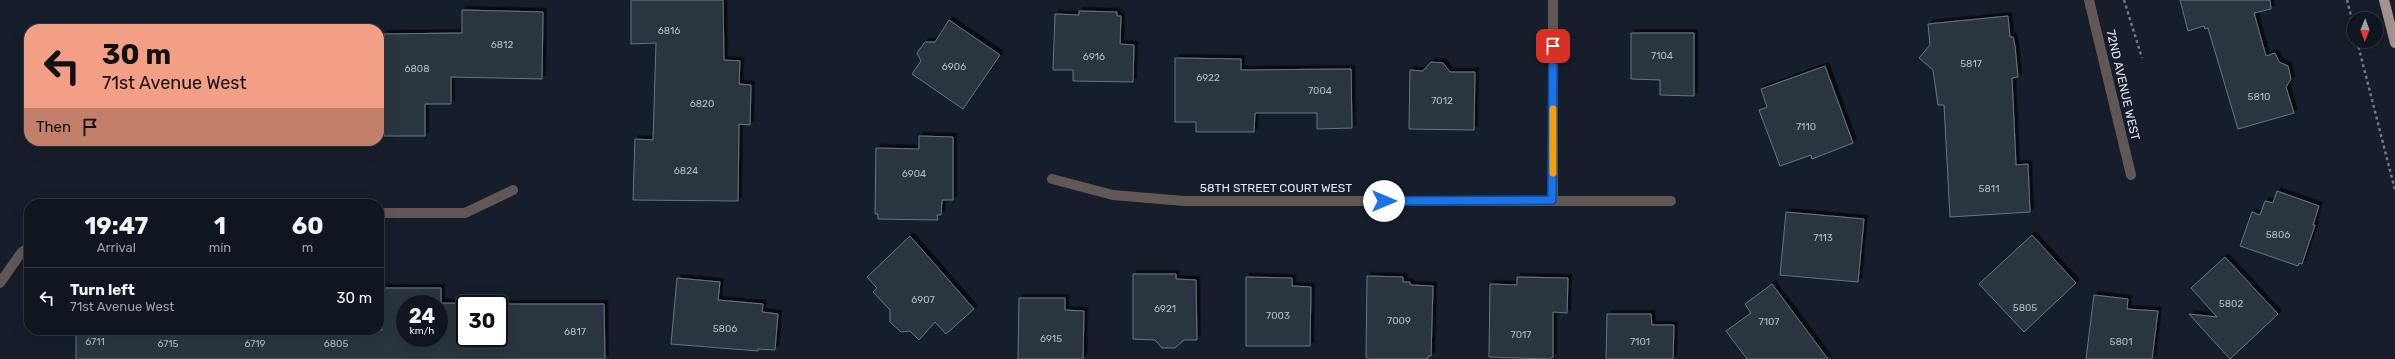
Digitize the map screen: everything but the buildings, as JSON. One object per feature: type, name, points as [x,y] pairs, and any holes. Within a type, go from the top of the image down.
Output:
[{"type":"main road","points":[[2384,0],[2395,43]]},
{"type":"street","points":[[1552,200],[1553,0]]},
{"type":"street","name":"72ND AVENUE WEST","points":[[2090,0],[2131,175]]},
{"type":"street","name":"58TH STREET COURT WEST","points":[[1052,179],[1113,195],[1184,201],[1671,201]]},
{"type":"street","points":[[384,213],[465,213],[513,190]]},
{"type":"street","points":[[0,283],[24,251]]},
{"type":"path","points":[[2124,0],[2142,58]]},
{"type":"path","points":[[2347,0],[2350,12]]},
{"type":"path","points":[[2359,48],[2395,190]]},
{"type":"slow traffic","points":[[1553,109],[1553,173]]},
{"type":"route","points":[[1384,201],[1552,200],[1553,46]]}]
